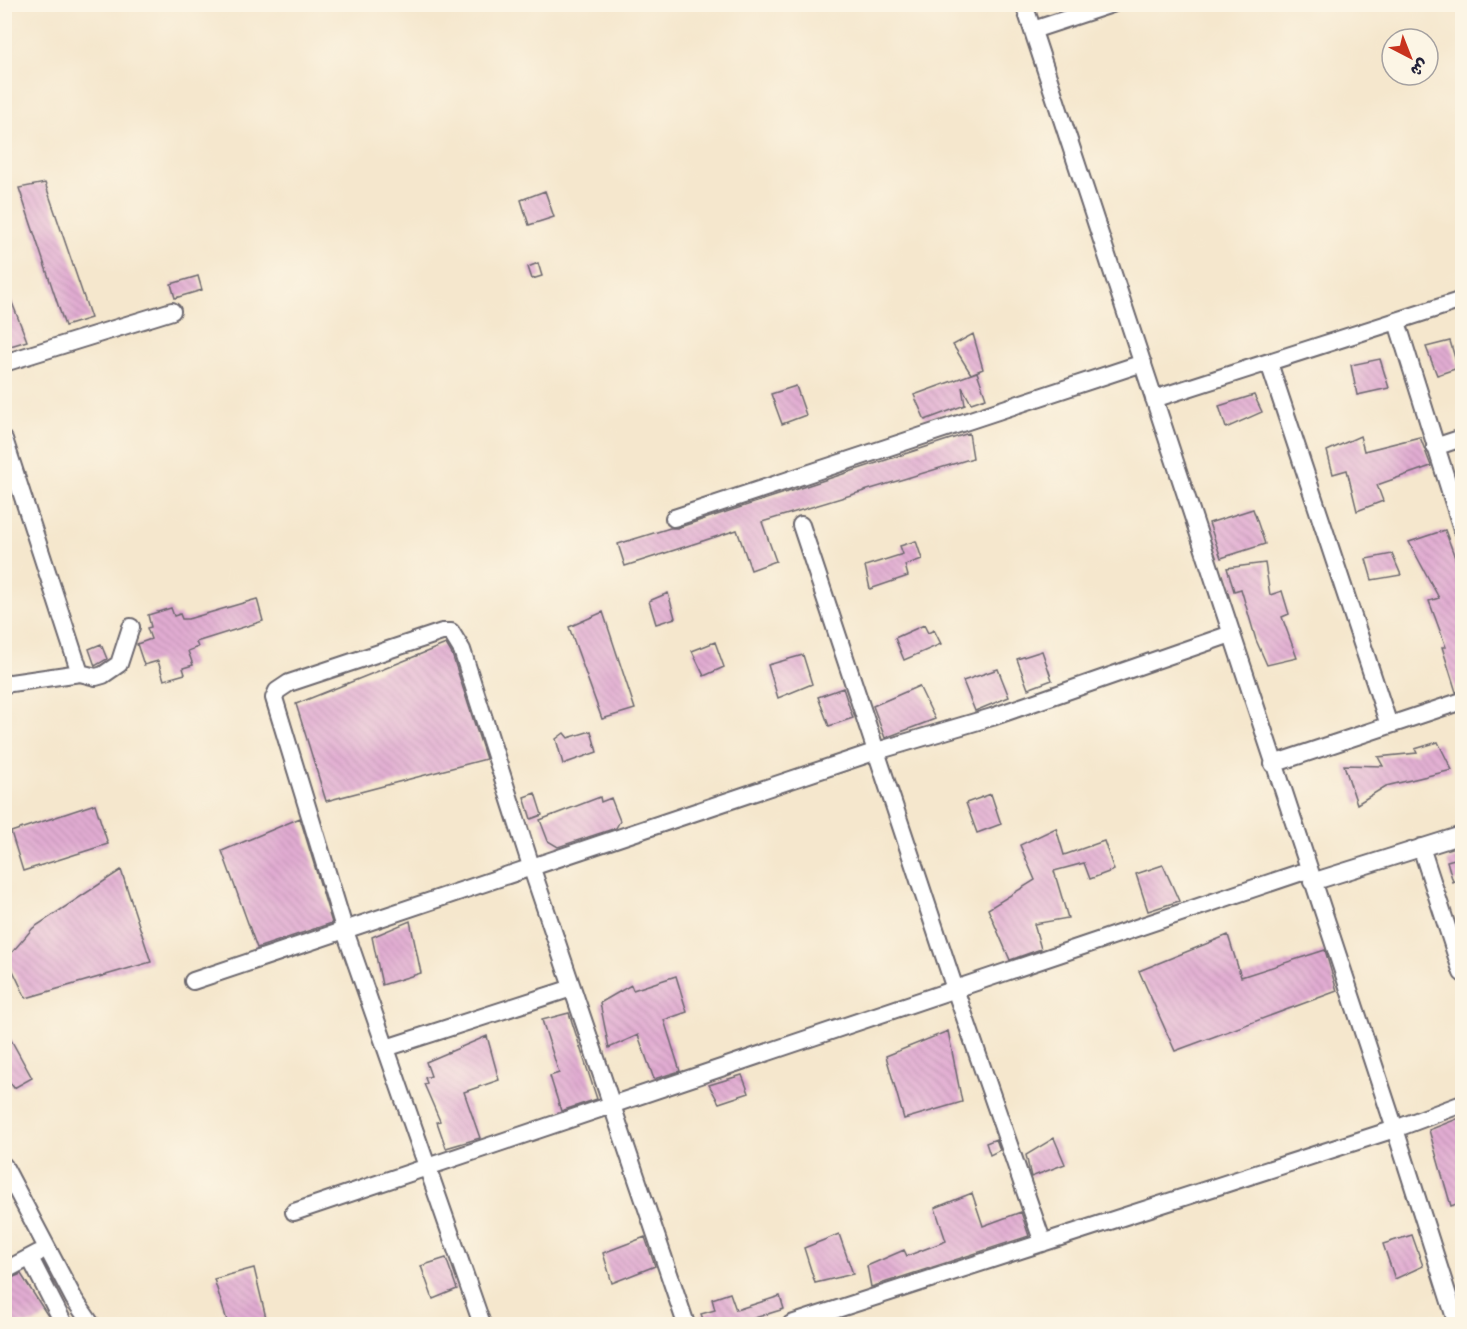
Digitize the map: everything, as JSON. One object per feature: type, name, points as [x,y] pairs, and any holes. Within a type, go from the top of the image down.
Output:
[{"type":"street","points":[[1024,4],[1395,1128],[1457,1324]]},
{"type":"street","points":[[1033,30],[1112,4]]},
{"type":"street","points":[[1154,399],[1462,300]]},
{"type":"street","points":[[4,363],[172,311]]},
{"type":"street","points":[[1397,322],[1462,529]]},
{"type":"street","points":[[674,518],[1143,363]]},
{"type":"street","points":[[1269,363],[1389,725]]},
{"type":"street","points":[[1435,447],[1462,438]]},
{"type":"street","points":[[4,439],[80,673]]},
{"type":"street","points":[[801,525],[955,989],[1043,1243]]},
{"type":"street","points":[[4,684],[80,673],[96,677],[112,670],[124,656],[132,627]]},
{"type":"street","points":[[482,1324],[345,931],[274,698],[277,691],[289,683],[442,632],[451,632],[462,650],[610,1105],[686,1324]]},
{"type":"street","points":[[193,981],[532,869],[877,751],[992,717],[1231,634]]},
{"type":"street","points":[[1273,764],[1462,701]]},
{"type":"street","points":[[294,1212],[955,989],[1310,876],[1462,834]]},
{"type":"street","points":[[1421,847],[1462,973]]},
{"type":"street","points":[[386,1048],[572,988]]},
{"type":"street","points":[[790,1324],[1395,1128],[1462,1104]]},
{"type":"street","points":[[4,1166],[47,1248],[91,1324]]},
{"type":"street","points":[[4,1271],[47,1248]]},
{"type":"street","points":[[30,1258],[64,1324]]},
{"type":"building","points":[[45,183],[91,318],[65,326],[19,188]]},
{"type":"building","points":[[545,191],[554,217],[529,225],[521,200]]},
{"type":"building","points":[[538,263],[542,276],[532,279],[528,267]]},
{"type":"building","points":[[198,276],[202,290],[175,298],[171,284]]},
{"type":"building","points":[[4,282],[27,341],[4,348]]},
{"type":"building","points":[[973,334],[983,369],[971,374],[953,345]]},
{"type":"building","points":[[1450,341],[1458,368],[1437,375],[1426,347]]},
{"type":"building","points":[[1380,359],[1389,388],[1357,395],[1351,365]]},
{"type":"building","points":[[977,372],[986,398],[971,403],[962,387],[965,405],[925,420],[914,395]]},
{"type":"building","points":[[796,386],[806,415],[782,424],[771,394]]},
{"type":"building","points":[[1254,395],[1262,412],[1226,428],[1219,406]]},
{"type":"building","points":[[969,433],[973,458],[762,522],[776,561],[751,570],[737,530],[625,566],[618,544],[670,528],[677,528]]},
{"type":"building","points":[[1360,436],[1364,451],[1420,437],[1431,466],[1377,485],[1383,501],[1357,511],[1347,470],[1333,474],[1327,451]]},
{"type":"building","points":[[1253,509],[1265,544],[1221,558],[1209,523]]},
{"type":"building","points":[[1445,530],[1462,577],[1462,691],[1456,692],[1442,647],[1446,647],[1429,601],[1439,598],[1409,542]]},
{"type":"building","points":[[916,541],[922,559],[905,565],[908,576],[870,589],[865,566],[903,554],[900,546]]},
{"type":"building","points":[[1392,554],[1401,575],[1372,580],[1366,559]]},
{"type":"building","points":[[1265,563],[1270,595],[1282,591],[1289,614],[1282,617],[1297,658],[1267,665],[1256,640],[1241,589],[1234,591],[1227,568]]},
{"type":"building","points":[[668,593],[675,618],[656,624],[649,601]]},
{"type":"building","points":[[257,599],[263,621],[196,642],[198,647],[188,651],[193,665],[183,668],[185,674],[164,680],[158,661],[144,665],[137,644],[151,639],[147,628],[151,627],[148,615],[171,608],[174,616],[180,614],[182,619],[188,619]]},
{"type":"building","points":[[603,612],[635,709],[602,719],[569,627]]},
{"type":"building","points":[[924,625],[928,633],[934,630],[941,644],[904,660],[895,638]]},
{"type":"building","points":[[715,642],[724,667],[704,676],[692,651]]},
{"type":"building","points":[[101,644],[107,659],[95,666],[89,649]]},
{"type":"building","points":[[446,644],[452,654],[486,759],[326,801],[296,704]]},
{"type":"building","points":[[1042,651],[1052,680],[1028,689],[1017,659]]},
{"type":"building","points":[[803,655],[812,684],[778,698],[768,665]]},
{"type":"building","points":[[998,669],[1009,697],[975,711],[963,681]]},
{"type":"building","points":[[919,686],[935,719],[885,738],[873,706]]},
{"type":"building","points":[[843,688],[853,718],[829,726],[818,697]]},
{"type":"building","points":[[591,731],[597,752],[563,764],[556,739],[564,733],[568,738]]},
{"type":"building","points":[[1438,742],[1452,770],[1386,786],[1357,804],[1344,765],[1383,766],[1378,757],[1417,753],[1415,749]]},
{"type":"building","points":[[535,793],[542,815],[531,819],[524,797]]},
{"type":"building","points":[[991,794],[1001,824],[977,833],[966,803]]},
{"type":"building","points":[[600,797],[601,802],[611,798],[620,821],[616,828],[558,847],[548,841],[540,820]]},
{"type":"building","points":[[95,804],[108,844],[23,871],[11,832]]},
{"type":"building","points":[[300,818],[332,923],[257,948],[222,851]]},
{"type":"building","points":[[1056,828],[1064,855],[1104,841],[1114,870],[1090,879],[1084,863],[1054,871],[1068,918],[1034,924],[1041,949],[1010,960],[988,909],[1035,880],[1020,845]]},
{"type":"building","points":[[1462,857],[1462,878],[1453,882],[1447,861]]},
{"type":"building","points":[[1163,865],[1179,901],[1148,911],[1136,874]]},
{"type":"building","points":[[121,870],[151,962],[26,998],[7,958],[33,928]]},
{"type":"building","points":[[410,921],[421,973],[382,985],[372,937]]},
{"type":"building","points":[[1228,935],[1241,977],[1325,950],[1337,991],[1175,1051],[1139,971]]},
{"type":"building","points":[[676,976],[687,1012],[664,1020],[680,1071],[654,1079],[638,1035],[609,1048],[600,1003],[631,985],[633,990]]},
{"type":"building","points":[[569,1013],[597,1099],[561,1111],[550,1076],[559,1073],[542,1020]]},
{"type":"building","points":[[4,1027],[32,1078],[14,1088],[4,1074]]},
{"type":"building","points":[[948,1031],[962,1102],[904,1119],[886,1056]]},
{"type":"building","points":[[487,1036],[499,1080],[464,1092],[480,1138],[446,1148],[437,1122],[440,1121],[424,1084],[427,1083],[425,1078],[431,1076],[426,1062]]},
{"type":"building","points":[[742,1075],[749,1093],[719,1103],[709,1085]]},
{"type":"building","points":[[1462,1117],[1462,1202],[1451,1206],[1429,1130]]},
{"type":"building","points":[[1054,1138],[1065,1164],[1031,1177],[1026,1155]]},
{"type":"building","points":[[996,1139],[1000,1150],[990,1155],[986,1143]]},
{"type":"building","points":[[972,1193],[983,1226],[1021,1212],[1029,1236],[871,1287],[867,1266],[904,1250],[907,1256],[946,1241],[935,1208]]},
{"type":"building","points":[[839,1234],[853,1274],[815,1283],[804,1248]]},
{"type":"building","points":[[1412,1235],[1423,1266],[1395,1279],[1383,1244]]},
{"type":"building","points":[[645,1237],[655,1266],[612,1283],[603,1253]]},
{"type":"building","points":[[446,1258],[457,1289],[433,1299],[421,1266]]},
{"type":"building","points":[[254,1268],[267,1322],[228,1324],[214,1279]]},
{"type":"building","points":[[21,1274],[48,1316],[32,1324],[4,1324],[4,1281]]},
{"type":"building","points":[[730,1293],[736,1310],[780,1296],[784,1309],[735,1324],[705,1324],[701,1314],[715,1310],[712,1299]]}]
